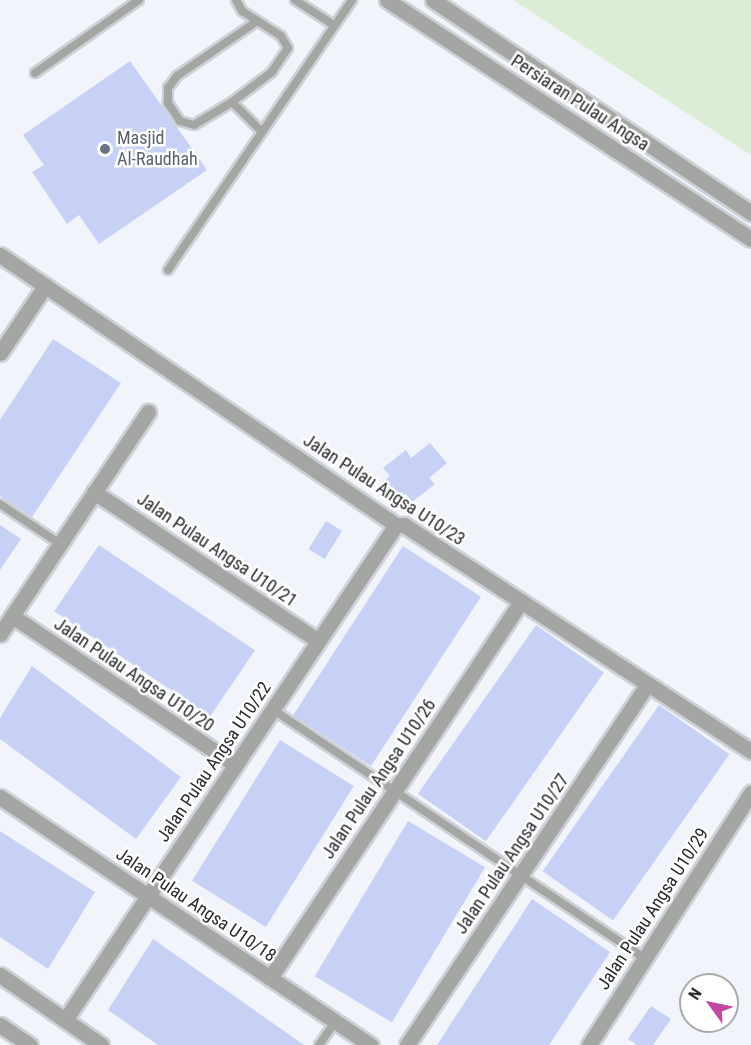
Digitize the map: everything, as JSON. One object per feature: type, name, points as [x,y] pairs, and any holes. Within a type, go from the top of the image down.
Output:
[{"type":"street","name":"Persiaran Pulau Angsa","points":[[387,0],[751,239]]},
{"type":"street","name":"Persiaran Pulau Angsa","points":[[433,0],[751,213]]},
{"type":"street","name":"Jalan Pulau Angsa U10/23","points":[[0,255],[396,525],[404,525],[751,751]]},
{"type":"street","points":[[0,352],[45,286]]},
{"type":"street","points":[[0,634],[148,412]]},
{"type":"street","name":"Jalan Pulau Angsa U10/21","points":[[94,492],[318,641]]},
{"type":"street","name":"Jalan Pulau Angsa U10/22","points":[[65,1020],[396,525]]},
{"type":"street","name":"Jalan Pulau Angsa U10/26","points":[[270,978],[521,601]]},
{"type":"street","name":"Jalan Pulau Angsa U10/20","points":[[12,616],[235,765]]},
{"type":"street","name":"Jalan Pulau Angsa U10/27","points":[[407,1045],[648,684]]},
{"type":"street","name":"Jalan Pulau Angsa U10/29","points":[[588,1045],[751,793]]},
{"type":"street","name":"Jalan Pulau Angsa U10/18","points":[[0,797],[370,1045]]},
{"type":"street","points":[[0,975],[101,1045]]},
{"type":"street","points":[[0,1025],[30,1045]]},
{"type":"lane","points":[[35,73],[139,0]]},
{"type":"lane","points":[[236,0],[256,22],[281,36],[288,48],[272,72],[232,102],[194,125],[180,121],[168,103],[168,88],[177,76],[256,22]]},
{"type":"lane","points":[[295,0],[332,24]]},
{"type":"lane","points":[[168,270],[332,24],[352,0]]},
{"type":"lane","points":[[232,102],[261,130]]},
{"type":"lane","points":[[0,504],[60,544]]},
{"type":"lane","points":[[272,709],[644,958]]},
{"type":"lane","points":[[319,1045],[335,1022]]},
{"type":"green space","points":[[513,0],[751,0],[751,155]]},
{"type":"building","name":"Masjid Al-Raudhah","points":[[130,61],[207,170],[99,244],[79,215],[67,224],[32,172],[44,165],[23,135]]},
{"type":"building","points":[[53,339],[121,383],[32,517],[0,496],[0,420]]},
{"type":"building","points":[[430,443],[447,463],[429,478],[435,484],[412,502],[406,494],[397,501],[382,482],[390,476],[383,468],[406,450],[411,458]]},
{"type":"building","points":[[326,521],[342,531],[325,559],[309,549]]},
{"type":"building","points":[[0,525],[21,539],[0,570]]},
{"type":"building","points":[[99,545],[255,650],[210,716],[54,611]]},
{"type":"building","points":[[403,546],[481,597],[371,766],[293,715]]},
{"type":"building","points":[[536,625],[604,673],[486,841],[418,794]]},
{"type":"building","points":[[32,666],[181,777],[136,839],[0,739],[0,718]]},
{"type":"building","points":[[659,705],[729,754],[613,921],[543,871]]},
{"type":"building","points":[[280,740],[354,786],[266,927],[192,881]]},
{"type":"building","points":[[408,821],[485,867],[392,1023],[315,976]]},
{"type":"building","points":[[0,831],[95,892],[48,969],[0,937]]},
{"type":"building","points":[[532,899],[610,952],[549,1045],[437,1045]]},
{"type":"building","points":[[153,939],[304,1045],[158,1045],[108,1010]]},
{"type":"building","points":[[651,1006],[671,1019],[653,1045],[637,1045],[628,1039]]},
{"type":"place","name":"Masjid Al-Raudhah","points":[[105,149]]}]
